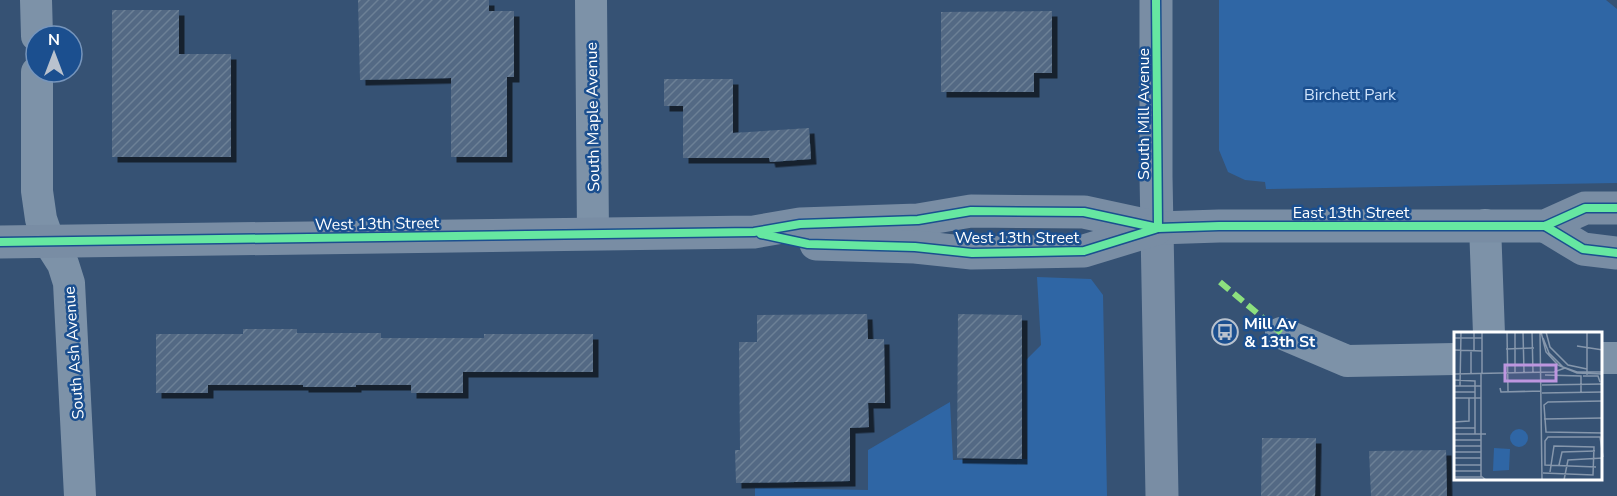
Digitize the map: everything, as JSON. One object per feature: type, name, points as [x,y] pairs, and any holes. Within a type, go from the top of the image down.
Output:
[{"type":"street","points":[[36,0],[37,24]]},
{"type":"street","name":"South Maple Avenue","points":[[591,0],[593,234]]},
{"type":"street","name":"South Mill Avenue","points":[[1155,0],[1162,496]]},
{"type":"street","name":"South Ash Avenue","points":[[37,84],[37,191],[40,219],[49,242],[63,264],[69,283],[80,496]]},
{"type":"street","name":"East 13th Street","points":[[1158,228],[1545,226],[1585,208],[1617,208]]},
{"type":"street","name":"West 13th Street","points":[[0,242],[754,232],[800,224],[918,220],[971,211],[1084,212],[1158,228]]},
{"type":"street","points":[[1485,225],[1489,332]]},
{"type":"street","points":[[1545,226],[1583,249],[1617,253]]},
{"type":"street","points":[[1281,333],[1347,361],[1454,359]]},
{"type":"green space","name":"Birchett Park","points":[[1219,0],[1606,0],[1617,9],[1617,183],[1266,189],[1265,182],[1245,180],[1228,172],[1219,150]]},
{"type":"green space","points":[[1037,277],[1091,279],[1103,295],[1107,496],[755,496],[755,488],[868,490],[868,450],[950,402],[953,460],[1027,459],[1026,360],[1041,345]]},
{"type":"building","points":[[358,0],[489,0],[489,11],[514,11],[514,77],[507,77],[507,157],[451,157],[451,78],[360,80]]},
{"type":"building","points":[[112,10],[179,10],[179,54],[231,54],[231,157],[112,157]]},
{"type":"building","points":[[1052,11],[1052,73],[1034,73],[1034,92],[941,92],[941,12]]},
{"type":"building","points":[[664,79],[733,79],[733,133],[809,128],[811,159],[770,162],[769,158],[683,158],[683,106],[664,106]]},
{"type":"building","points":[[867,314],[868,339],[884,339],[885,403],[868,403],[869,427],[850,428],[850,481],[736,483],[735,450],[740,450],[739,342],[757,342],[757,315]]},
{"type":"building","points":[[958,314],[1022,315],[1022,459],[957,458]]},
{"type":"building","points":[[243,329],[297,329],[297,333],[381,333],[381,338],[484,338],[484,334],[593,334],[593,372],[463,372],[463,393],[411,393],[411,385],[303,387],[303,385],[208,385],[208,393],[156,393],[156,334],[243,334]]},
{"type":"building","points":[[1262,438],[1316,438],[1315,496],[1261,496]]},
{"type":"building","points":[[1446,450],[1447,496],[1371,496],[1369,451]]},
{"type":"marked path","points":[[1220,282],[1281,333]]},
{"type":"cycle path","points":[[1156,0],[1158,228]]},
{"type":"cycle path","points":[[0,242],[754,232],[800,224],[918,220],[971,211],[1084,212],[1158,228],[1545,226],[1585,208],[1617,208]]},
{"type":"cycle path","points":[[1545,226],[1583,249],[1617,253]]},
{"type":"cycle path","points":[[761,234],[808,244],[915,247],[972,253],[1084,251],[1155,229]]},
{"type":"place","name":"Mill Av & 13th St","points":[[1225,332]]}]
